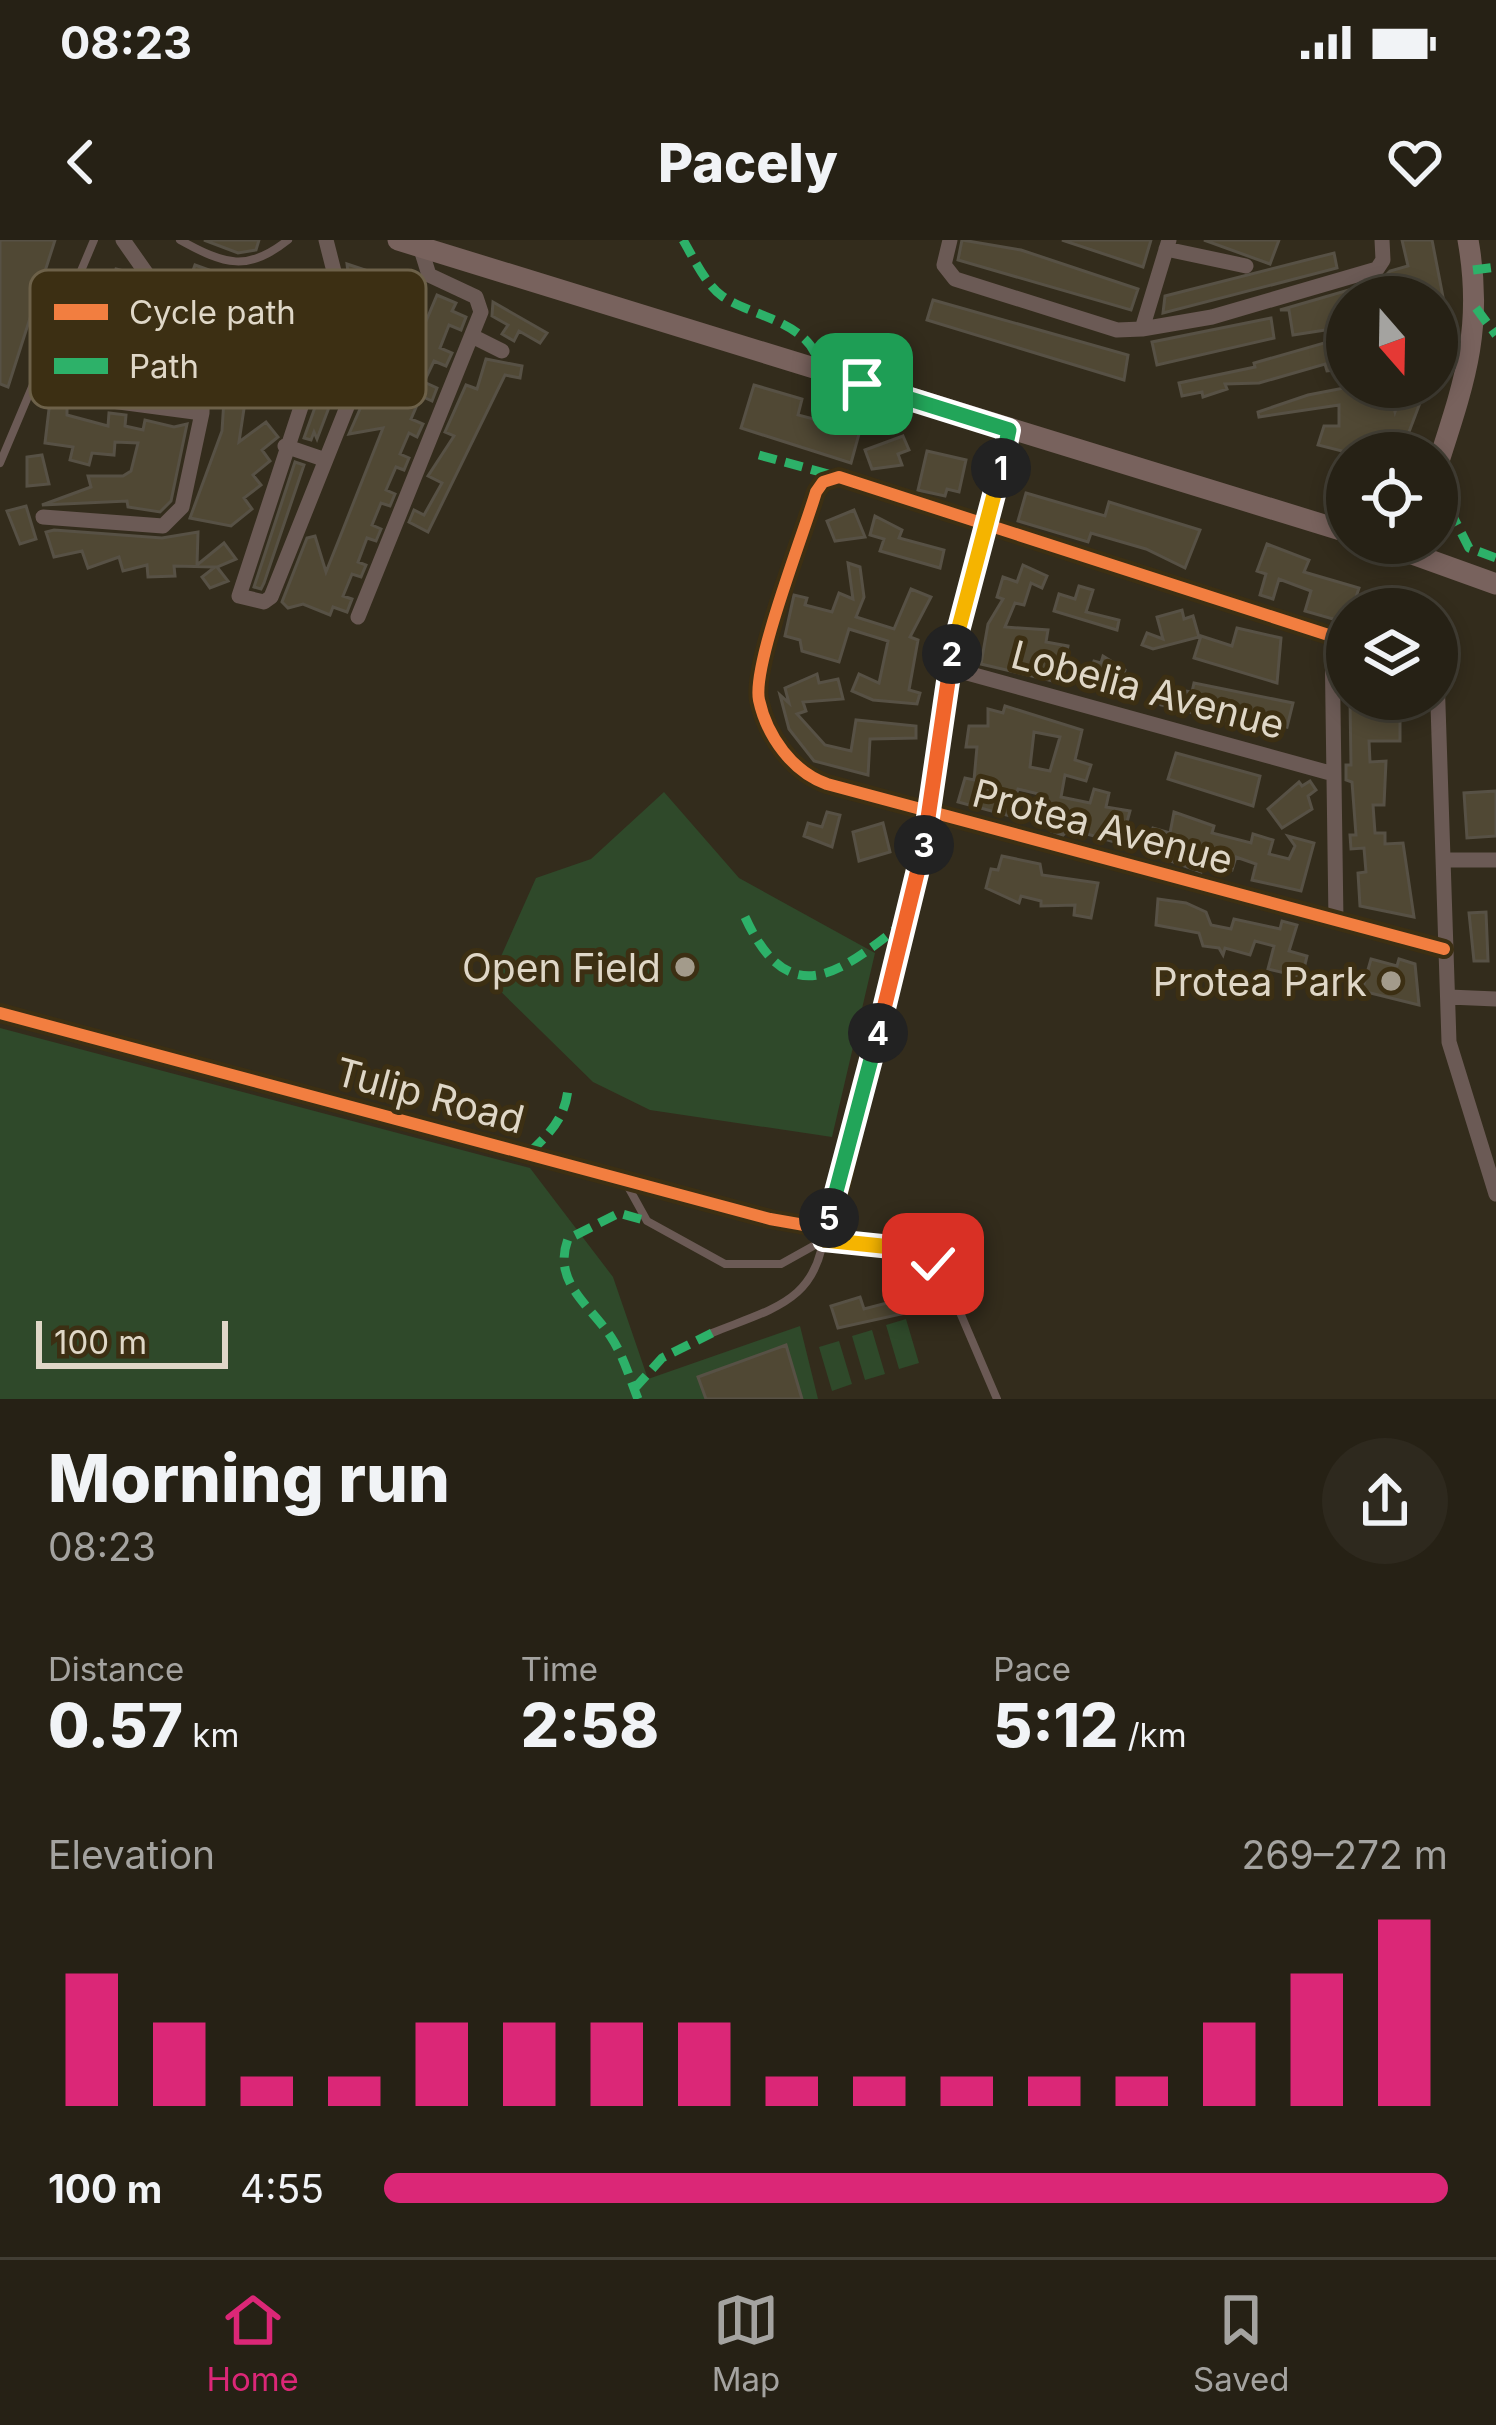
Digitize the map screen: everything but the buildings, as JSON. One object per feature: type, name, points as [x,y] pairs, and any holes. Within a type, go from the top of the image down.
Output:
[{"type":"street","points":[[123,240],[144,270]]},
{"type":"street","points":[[326,240],[333,270]]},
{"type":"street","points":[[950,240],[944,265],[955,279],[1118,330],[1212,317],[1377,269],[1383,260],[1382,240]]},
{"type":"street","points":[[1448,432],[1472,356],[1477,317],[1468,240]]},
{"type":"street","points":[[409,243],[426,270]]},
{"type":"street","points":[[409,243],[1326,526]]},
{"type":"street","points":[[1142,329],[1168,244],[1246,266]]},
{"type":"street","points":[[358,617],[474,337],[479,302],[426,270]]},
{"type":"street","points":[[474,337],[502,351]]},
{"type":"street","points":[[164,408],[202,413]]},
{"type":"street","points":[[43,517],[163,526],[182,507],[202,408]]},
{"type":"street","points":[[299,408],[238,586],[242,596],[264,602],[271,597],[344,408]]},
{"type":"street","points":[[825,1222],[836,1206],[932,809],[949,668],[1009,430]]},
{"type":"street","points":[[286,446],[323,459]]},
{"type":"street","name":"Protea Avenue","points":[[989,524],[851,479],[829,479],[816,492],[762,668],[759,700],[770,728],[803,776],[1444,949]]},
{"type":"street","points":[[989,524],[1326,634]]},
{"type":"street","points":[[1450,564],[1496,584]]},
{"type":"street","name":"Lobelia Avenue","points":[[949,668],[1330,773]]},
{"type":"street","points":[[1334,720],[1330,773],[1336,921]]},
{"type":"street","points":[[1439,720],[1449,1042],[1496,1194]]},
{"type":"street","points":[[1444,860],[1496,860]]},
{"type":"street","points":[[1449,997],[1496,998]]},
{"type":"street","name":"Tulip Road","points":[[0,1013],[770,1219],[810,1226],[825,1222]]},
{"type":"lane","points":[[81,270],[94,240]]},
{"type":"lane","points":[[180,240],[242,263],[261,263],[288,240]]},
{"type":"lane","points":[[0,463],[30,392]]},
{"type":"lane","points":[[623,1177],[647,1221],[725,1264],[781,1264],[824,1240],[901,1248],[933,1264],[947,1282],[998,1399]]},
{"type":"lane","points":[[712,1334],[786,1303],[818,1269],[825,1222]]},
{"type":"green space","name":"Open Field","points":[[664,792],[739,878],[875,953],[832,1137],[650,1110],[593,1082],[490,981],[536,878],[591,859]]},
{"type":"green space","points":[[0,1028],[530,1168],[613,1277],[648,1379],[800,1326],[818,1399],[0,1399]]},
{"type":"green space","points":[[906,1319],[919,1363],[899,1369],[886,1325]]},
{"type":"green space","points":[[872,1330],[885,1374],[865,1380],[852,1336]]},
{"type":"green space","points":[[839,1341],[852,1384],[832,1391],[819,1347]]},
{"type":"marked path","points":[[683,240],[716,291],[793,330],[814,351],[819,366]]},
{"type":"marked path","points":[[1473,270],[1496,267]]},
{"type":"marked path","points":[[1476,308],[1496,335]]},
{"type":"marked path","points":[[759,455],[839,477]]},
{"type":"marked path","points":[[1458,526],[1469,548],[1496,558]]},
{"type":"marked path","points":[[745,917],[781,967],[800,975],[819,975],[840,967],[905,922]]},
{"type":"marked path","points":[[530,1152],[555,1124],[568,1089]]},
{"type":"marked path","points":[[638,1399],[615,1344],[575,1292],[564,1254],[568,1239],[619,1213],[647,1221]]},
{"type":"marked path","points":[[634,1389],[662,1358],[712,1333]]},
{"type":"cycle path","points":[[0,1013],[770,1219],[810,1226],[825,1222],[836,1206],[932,809],[949,668],[1009,430]]},
{"type":"cycle path","points":[[1326,634],[839,477],[823,482],[816,492],[763,658],[759,700],[783,751],[803,771],[827,784],[1444,949]]},
{"type":"place","name":"Open Field","points":[[685,967]]},
{"type":"place","name":"Protea Park","points":[[1391,981]]},
{"type":"route","points":[[862,384],[1009,430],[949,668],[932,809],[836,1206],[825,1222],[824,1240],[840,1238],[901,1248],[933,1264]]}]
